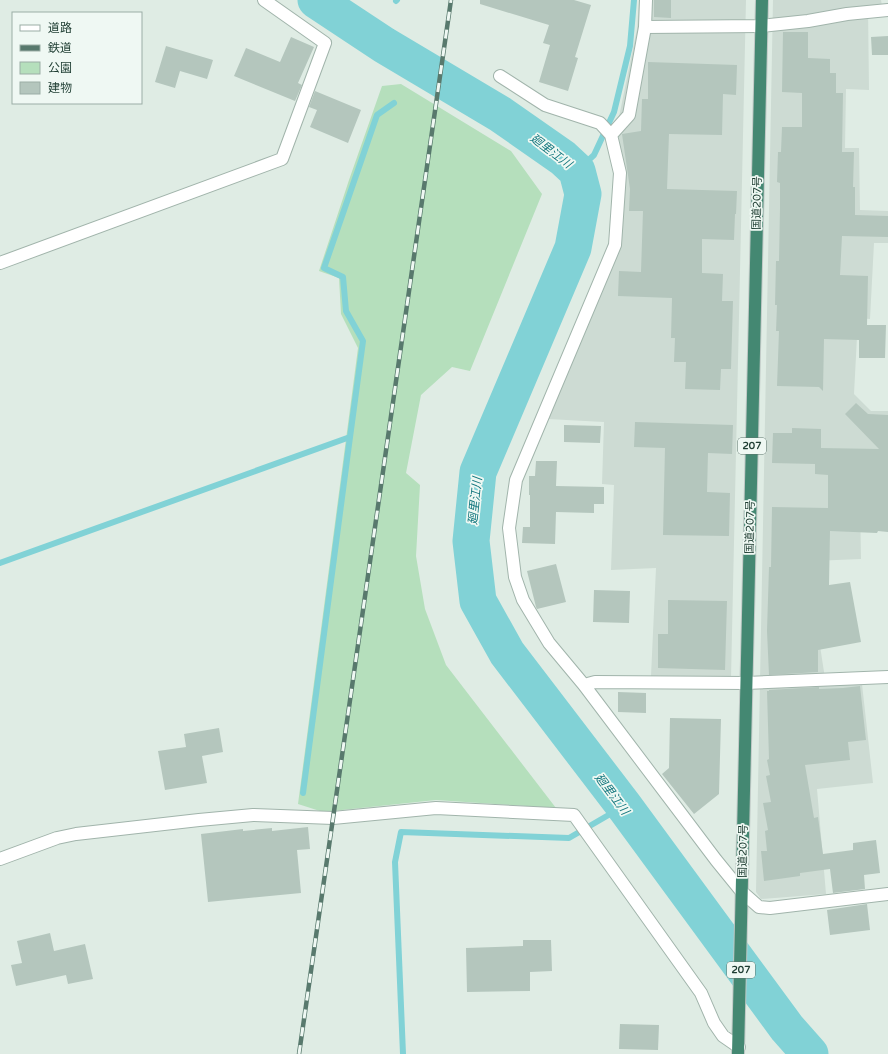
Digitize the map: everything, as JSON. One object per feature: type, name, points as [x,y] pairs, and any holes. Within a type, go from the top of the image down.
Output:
[{"type":"highway","name":"国道207号","points":[[739,1050],[762,0]]},
{"type":"street","points":[[0,262],[282,159],[325,43],[264,0]]},
{"type":"street","points":[[611,135],[629,115],[644,27],[646,0]]},
{"type":"street","points":[[644,27],[761,26],[808,21],[886,7]]},
{"type":"street","points":[[500,76],[545,105],[600,123],[611,135],[620,173],[615,245],[516,480],[509,528],[515,577],[523,600],[549,643],[584,685],[716,860],[742,892],[759,907],[770,908],[888,894]]},
{"type":"street","points":[[584,685],[596,682],[746,683],[888,677]]},
{"type":"street","points":[[0,859],[57,838],[76,834],[253,815],[333,818],[436,808],[574,815],[701,993],[714,1023],[723,1036],[739,1050]]},
{"type":"shaded area","points":[[639,0],[746,0],[731,678],[651,676],[656,568],[611,570],[614,485],[602,484],[604,422],[548,419],[621,246],[624,175],[613,130],[619,117],[637,29]]},
{"type":"shaded area","points":[[773,0],[881,0],[882,6],[868,8],[869,90],[846,89],[845,148],[859,148],[860,210],[888,211],[888,243],[874,243],[870,319],[858,318],[854,394],[871,411],[888,411],[888,475],[860,504],[861,559],[812,561],[813,600],[826,685],[862,684],[873,783],[817,789],[826,894],[761,899],[756,892]]},
{"type":"green space","points":[[401,84],[511,151],[542,194],[470,371],[452,367],[421,395],[406,473],[420,485],[416,556],[425,609],[446,665],[556,808],[436,800],[323,812],[298,804],[358,348],[341,314],[339,278],[319,271],[382,86]]},
{"type":"building","points":[[480,0],[574,0],[591,5],[575,57],[578,58],[568,91],[539,82],[550,45],[543,43],[549,25],[480,4]]},
{"type":"building","points":[[654,0],[671,0],[671,18],[654,17]]},
{"type":"building","points":[[783,32],[808,32],[808,58],[830,59],[830,73],[836,73],[836,93],[843,93],[842,152],[854,152],[853,187],[855,187],[855,215],[888,216],[888,237],[842,236],[840,275],[868,276],[867,325],[886,325],[885,358],[859,358],[859,340],[824,339],[823,391],[819,387],[777,386],[779,331],[776,331],[777,305],[775,305],[776,261],[779,261],[780,183],[777,182],[778,152],[781,152],[782,127],[802,127],[802,93],[782,92]]},
{"type":"building","points":[[888,36],[888,55],[872,55],[871,37]]},
{"type":"building","points":[[291,37],[314,47],[298,83],[302,85],[295,101],[234,76],[246,48],[280,62]]},
{"type":"building","points":[[166,46],[213,60],[207,79],[180,71],[175,88],[155,82]]},
{"type":"building","points":[[648,62],[737,65],[736,95],[723,94],[722,135],[669,134],[667,189],[737,191],[734,240],[702,239],[702,273],[723,274],[722,301],[733,301],[731,369],[721,369],[720,390],[685,389],[686,362],[674,362],[675,338],[671,338],[672,298],[618,296],[619,271],[641,272],[643,211],[629,211],[630,189],[622,134],[641,131],[642,99],[648,99]]},
{"type":"building","points":[[315,91],[361,110],[348,143],[310,127],[317,110],[309,107]]},
{"type":"building","points":[[856,403],[868,414],[888,415],[888,532],[830,531],[829,585],[850,582],[861,642],[818,650],[818,672],[769,675],[767,631],[769,567],[771,567],[772,507],[828,508],[828,475],[815,474],[815,464],[772,463],[773,433],[792,433],[792,428],[821,429],[821,448],[879,449],[845,414]]},
{"type":"building","points":[[635,422],[733,425],[732,454],[708,453],[707,492],[730,493],[729,536],[663,535],[665,448],[634,447]]},
{"type":"building","points":[[564,425],[601,426],[600,443],[564,442]]},
{"type":"building","points":[[536,461],[557,461],[556,486],[604,487],[604,504],[594,504],[594,513],[556,512],[555,544],[522,543],[523,527],[530,527],[529,476],[535,476]]},
{"type":"building","points":[[556,564],[566,602],[537,609],[527,571]]},
{"type":"building","points":[[594,590],[630,591],[629,623],[593,622]]},
{"type":"building","points":[[668,600],[727,601],[725,670],[658,668],[658,634],[668,634]]},
{"type":"building","points":[[860,686],[866,740],[848,742],[850,760],[805,765],[814,818],[818,817],[823,854],[853,850],[853,843],[876,840],[880,873],[864,875],[865,889],[833,893],[830,869],[800,873],[800,876],[764,881],[761,851],[767,851],[765,831],[768,830],[763,803],[771,802],[766,776],[770,775],[767,760],[769,759],[767,691],[819,687],[819,689]]},
{"type":"building","points":[[618,692],[646,693],[646,713],[618,712]]},
{"type":"building","points":[[670,718],[721,719],[719,794],[694,814],[662,774],[669,768]]},
{"type":"building","points":[[219,728],[223,752],[202,756],[207,783],[165,790],[158,751],[186,747],[184,734]]},
{"type":"building","points":[[308,827],[310,849],[297,850],[301,893],[208,902],[201,834],[243,829],[243,831],[272,828],[272,831]]},
{"type":"building","points":[[867,904],[870,930],[830,935],[827,910]]},
{"type":"building","points":[[50,933],[54,951],[85,944],[93,979],[68,984],[66,975],[16,986],[11,965],[22,963],[17,941]]},
{"type":"building","points":[[523,940],[551,940],[552,971],[530,972],[530,991],[467,992],[466,948],[523,946]]},
{"type":"building","points":[[620,1024],[659,1025],[658,1050],[619,1049]]},
{"type":"waterway","name":"廻里江川","points":[[316,0],[384,45],[500,114],[563,158],[577,171],[583,194],[573,248],[478,472],[471,541],[478,601],[507,653],[624,806],[787,1028],[810,1054]]},
{"type":"waterway","points":[[577,171],[594,155],[614,112],[630,46],[634,0]]},
{"type":"waterway","points":[[0,563],[350,437],[363,341],[346,311],[343,277],[324,268],[377,115],[394,103]]},
{"type":"waterway","points":[[303,793],[350,437]]},
{"type":"waterway","points":[[403,1054],[395,862],[401,832],[569,838],[624,806]]},
{"type":"railway","points":[[299,1054],[451,0]]}]
